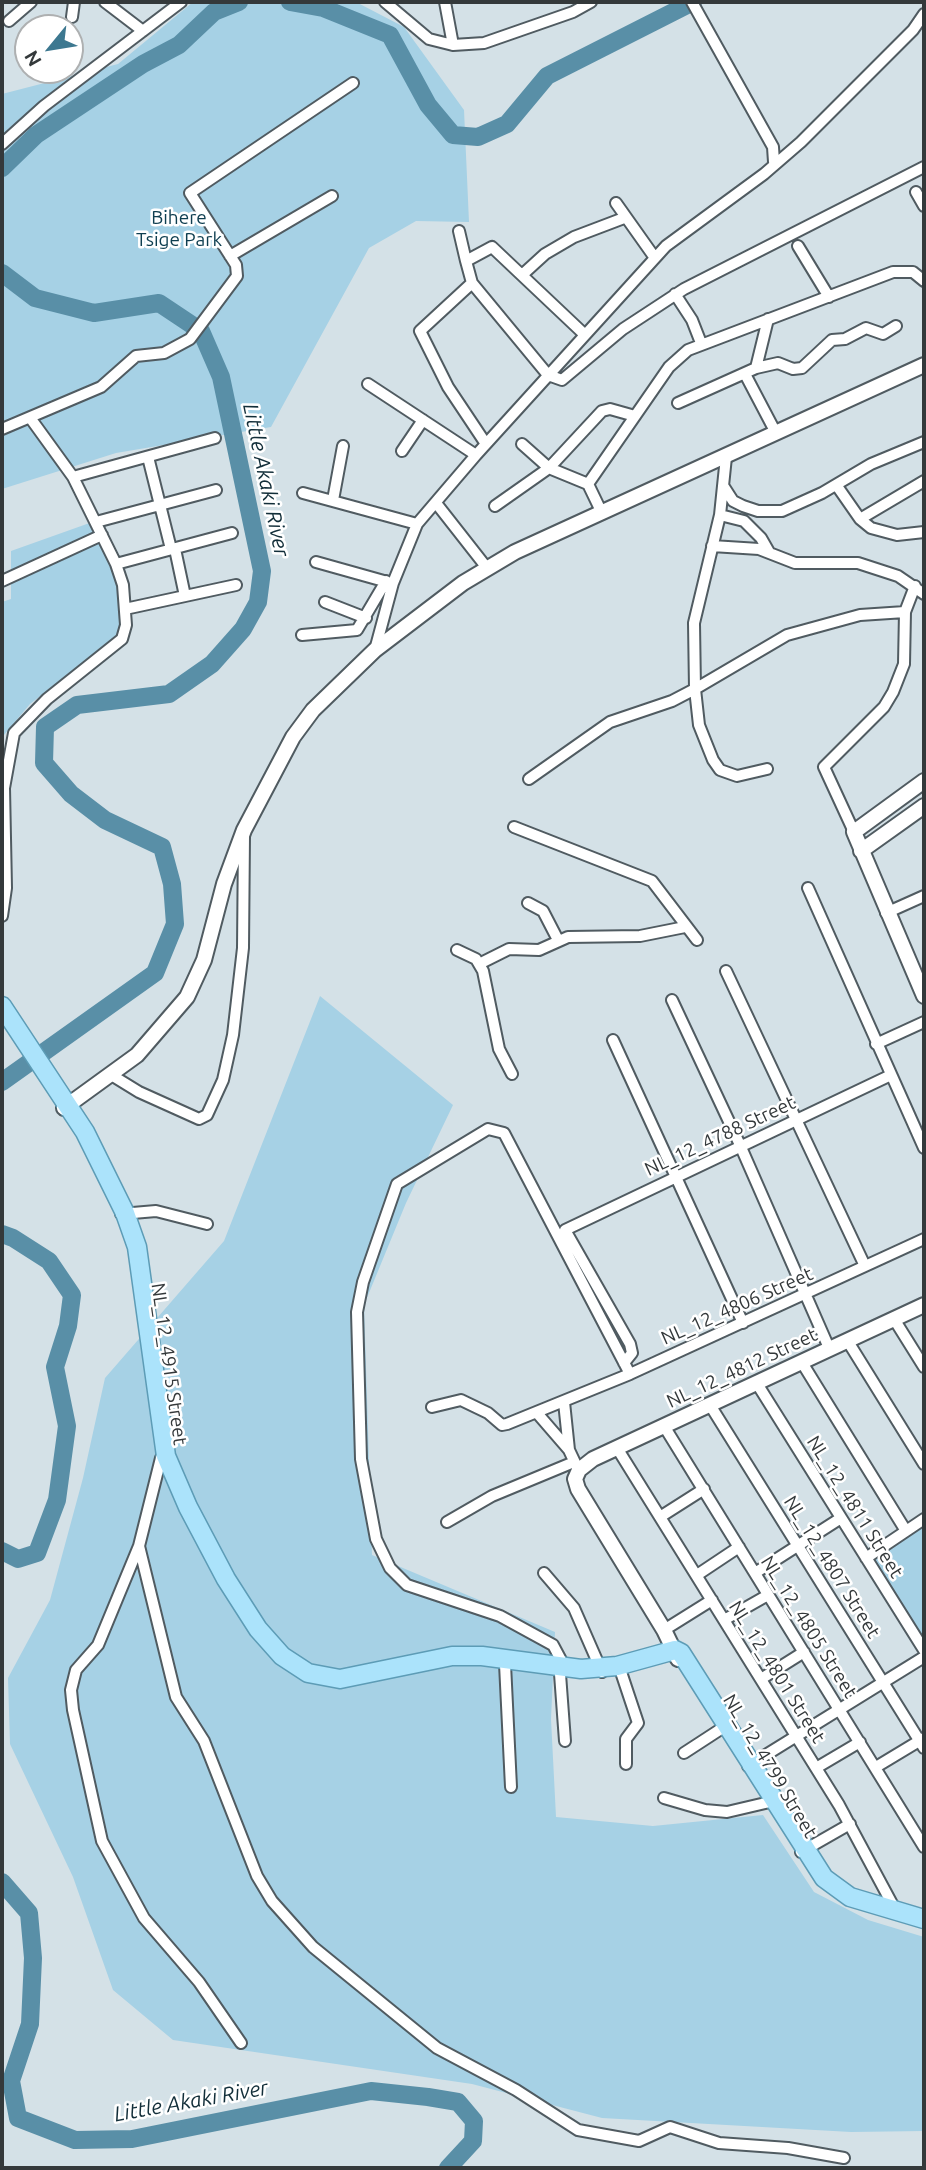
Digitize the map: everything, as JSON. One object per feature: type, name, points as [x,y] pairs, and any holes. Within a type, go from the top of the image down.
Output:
[{"type":"main road","points":[[2,1006],[21,1040]]},
{"type":"main road","points":[[2,1016],[21,1040]]},
{"type":"main road","name":"NL_12_4915 Street","points":[[21,1040],[66,1107],[122,1214],[139,1261],[166,1455],[188,1507],[226,1579],[269,1643],[308,1673],[332,1679],[467,1656],[560,1671]]},
{"type":"main road","name":"NL_12_4915 Street","points":[[122,1214],[131,1249],[161,1458],[195,1534],[229,1594],[267,1648],[294,1671],[319,1682],[339,1685],[452,1661],[560,1671],[611,1670],[677,1656]]},
{"type":"main road","name":"NL_12_4799 Street","points":[[677,1656],[725,1727],[801,1852],[838,1895],[898,1916]]},
{"type":"main road","points":[[898,1916],[924,1919]]},
{"type":"main road","points":[[898,1916],[924,1926]]},
{"type":"street","points":[[9,21],[31,2]]},
{"type":"street","points":[[105,2],[143,31]]},
{"type":"street","points":[[2,144],[44,106],[181,2]]},
{"type":"street","points":[[385,2],[429,39],[453,45],[484,43],[573,12],[591,2]]},
{"type":"street","points":[[445,2],[453,45]]},
{"type":"street","points":[[692,2],[773,147],[774,163]]},
{"type":"street","points":[[302,635],[358,630],[389,582],[417,524],[584,334],[670,242],[764,174],[801,142],[913,30],[924,14]]},
{"type":"street","points":[[2,429],[102,387],[129,359],[142,354],[164,353],[190,339],[237,276],[230,256],[190,193],[352,83]]},
{"type":"street","points":[[459,231],[472,284],[548,375],[557,380],[567,377],[623,329],[675,294],[842,206],[924,167]]},
{"type":"street","points":[[916,192],[924,206]]},
{"type":"street","points":[[230,256],[332,196]]},
{"type":"street","points":[[617,203],[655,258]]},
{"type":"street","points":[[522,275],[545,254],[574,237],[625,218]]},
{"type":"street","points":[[466,261],[491,246],[584,334]]},
{"type":"street","points":[[797,246],[829,297]]},
{"type":"street","points":[[588,484],[669,367],[701,343],[899,271],[913,272],[924,281]]},
{"type":"street","points":[[472,284],[420,331],[448,387],[486,444]]},
{"type":"street","points":[[675,294],[692,320],[701,343]]},
{"type":"street","points":[[756,368],[768,319]]},
{"type":"street","points":[[678,403],[756,368],[778,363],[793,369],[802,368],[832,340],[845,339],[866,328],[883,334],[896,326]]},
{"type":"street","points":[[66,1107],[113,1076],[137,1055],[187,998],[204,960],[224,884],[244,830],[293,737],[313,710],[375,650],[423,611],[487,568],[559,529],[726,457],[924,365]]},
{"type":"street","points":[[745,374],[776,433]]},
{"type":"street","points":[[368,384],[476,455]]},
{"type":"street","points":[[495,506],[550,468],[601,411],[610,409],[635,416]]},
{"type":"street","points":[[2,916],[6,888],[4,788],[14,733],[47,699],[122,639],[125,609],[124,585],[96,522],[73,477],[31,419]]},
{"type":"street","points":[[401,451],[423,420]]},
{"type":"street","points":[[73,477],[215,438]]},
{"type":"street","points":[[724,487],[733,501],[743,506],[758,510],[782,510],[837,485],[871,464],[924,442]]},
{"type":"street","points":[[522,444],[550,468],[588,484],[601,511]]},
{"type":"street","points":[[333,500],[343,446]]},
{"type":"street","points":[[148,457],[185,596]]},
{"type":"street","points":[[726,457],[720,515],[694,623],[695,689],[699,725],[713,760],[720,770],[737,776],[767,769]]},
{"type":"street","points":[[860,519],[924,481]]},
{"type":"street","points":[[837,485],[860,519],[883,533],[913,536],[924,532]]},
{"type":"street","points":[[96,522],[216,490]]},
{"type":"street","points":[[303,493],[417,524]]},
{"type":"street","points":[[436,503],[487,568]]},
{"type":"street","points":[[720,515],[744,521],[761,538],[769,552]]},
{"type":"street","points":[[116,564],[232,533]]},
{"type":"street","points":[[2,581],[102,535]]},
{"type":"street","points":[[712,546],[734,546],[769,552],[795,563],[858,563],[898,576],[924,594]]},
{"type":"street","points":[[316,562],[389,582]]},
{"type":"street","points":[[375,650],[389,582]]},
{"type":"street","points":[[125,609],[236,585]]},
{"type":"street","points":[[915,586],[905,612],[904,664],[893,692],[884,708],[824,767],[924,996]]},
{"type":"street","points":[[325,603],[366,618]]},
{"type":"street","points":[[529,779],[610,722],[672,701],[787,635],[860,615],[905,612]]},
{"type":"street","points":[[854,832],[924,781]]},
{"type":"street","points":[[861,851],[924,806]]},
{"type":"street","points":[[514,827],[652,881],[697,940]]},
{"type":"street","points":[[113,1076],[139,1092],[199,1119],[207,1115],[223,1080],[233,1035],[243,948],[244,830]]},
{"type":"street","points":[[808,888],[924,1148]]},
{"type":"street","points":[[886,913],[924,896]]},
{"type":"street","points":[[528,903],[543,911],[558,940]]},
{"type":"street","points":[[479,964],[509,948],[539,950],[558,940],[583,935],[640,936],[685,927]]},
{"type":"street","points":[[457,950],[479,964],[499,1049],[512,1074]]},
{"type":"street","points":[[726,971],[865,1266]]},
{"type":"street","points":[[671,1000],[740,1145],[829,1348]]},
{"type":"street","points":[[876,1044],[924,1022]]},
{"type":"street","points":[[613,1040],[743,1323]]},
{"type":"street","name":"NL_12_4788 Street","points":[[627,1368],[632,1353],[630,1343],[565,1230],[891,1075]]},
{"type":"street","points":[[565,1741],[560,1654],[553,1644],[511,1621],[419,1591],[400,1580],[390,1568],[376,1539],[361,1459],[357,1312],[363,1282],[397,1184],[488,1129],[504,1133],[627,1368]]},
{"type":"street","points":[[122,1214],[156,1211],[207,1224]]},
{"type":"street","name":"NL_12_4806 Street","points":[[432,1407],[461,1400],[488,1413],[502,1425],[564,1402],[627,1368],[743,1323],[924,1239]]},
{"type":"street","name":"NL_12_4812 Street","points":[[576,1466],[924,1305]]},
{"type":"street","points":[[894,1318],[923,1362]]},
{"type":"street","points":[[847,1340],[924,1464]]},
{"type":"street","points":[[801,1361],[906,1531]]},
{"type":"street","name":"NL_12_4811 Street","points":[[756,1382],[924,1650]]},
{"type":"street","name":"NL_12_4799 Street","points":[[564,1402],[569,1450],[576,1466],[575,1479],[578,1489],[677,1656]]},
{"type":"street","name":"NL_12_4807 Street","points":[[710,1405],[883,1684],[923,1742]]},
{"type":"street","points":[[537,1413],[569,1450]]},
{"type":"street","name":"NL_12_4805 Street","points":[[664,1426],[924,1847]]},
{"type":"street","name":"NL_12_4801 Street","points":[[617,1448],[850,1824],[898,1916]]},
{"type":"street","points":[[161,1458],[139,1546],[98,1645],[76,1670],[71,1690],[73,1710],[102,1841],[144,1918],[199,1982],[241,2043]]},
{"type":"street","points":[[447,1522],[503,1491],[576,1466]]},
{"type":"street","points":[[660,1517],[704,1489]]},
{"type":"street","points":[[755,1573],[841,1518]]},
{"type":"street","points":[[866,1558],[924,1519]]},
{"type":"street","points":[[139,1546],[176,1697],[200,1733],[257,1876],[272,1901],[313,1947],[422,2038],[516,2090],[578,2130],[639,2141],[670,2127],[719,2143],[788,2148],[844,2158]]},
{"type":"street","points":[[697,1575],[739,1547]]},
{"type":"street","points":[[544,1573],[574,1608],[638,1718],[635,1730],[626,1739],[626,1764]]},
{"type":"street","points":[[724,1620],[768,1595]]},
{"type":"street","points":[[664,1630],[712,1600]]},
{"type":"street","points":[[761,1679],[804,1652]]},
{"type":"street","points":[[749,1766],[924,1657]]},
{"type":"street","points":[[505,1664],[511,1787]]},
{"type":"street","points":[[684,1753],[725,1727]]},
{"type":"street","points":[[816,1769],[860,1742]]},
{"type":"street","points":[[876,1767],[923,1742]]},
{"type":"street","points":[[664,1798],[705,1810],[727,1812],[771,1802]]},
{"type":"street","points":[[801,1852],[850,1824]]},
{"type":"green space","name":"Bihere Tsige Park","points":[[193,2],[356,2],[404,27],[464,110],[469,222],[416,221],[369,248],[271,427],[116,453],[2,489],[2,94],[41,84],[84,84],[84,73],[118,64]]},
{"type":"green space","points":[[98,520],[126,575],[127,629],[30,704],[4,735],[2,743],[2,602],[11,599],[11,551]]},
{"type":"green space","points":[[320,996],[453,1105],[406,1203],[364,1305],[372,1555],[555,1632],[551,1719],[556,1817],[653,1826],[763,1815],[814,1892],[868,1920],[924,1937],[924,2131],[851,2132],[602,2118],[472,2084],[173,2040],[113,1990],[73,1877],[10,1744],[8,1678],[50,1600],[83,1478],[105,1378],[224,1241]]},
{"type":"green space","points":[[924,1521],[924,1649],[867,1559]]},
{"type":"waterway","name":"Little Akaki River","points":[[2,168],[36,135],[143,64],[179,45],[214,12],[239,2]]},
{"type":"waterway","name":"Little Akaki River","points":[[290,2],[323,8],[390,35],[428,105],[453,135],[478,137],[507,124],[547,76],[693,2]]},
{"type":"waterway","name":"Little Akaki River","points":[[2,273],[35,298],[94,313],[159,303],[201,331],[221,377],[262,571],[258,602],[243,629],[212,664],[169,694],[77,705],[45,727],[44,763],[71,794],[105,820],[162,847],[172,884],[175,924],[155,973],[2,1082]]},
{"type":"waterway","name":"Little Akaki River","points":[[2,1234],[49,1261],[72,1295],[68,1326],[55,1367],[67,1426],[57,1500],[37,1553],[18,1559],[2,1551]]},
{"type":"waterway","name":"Little Akaki River","points":[[2,1882],[29,1913],[33,1958],[30,2024],[11,2081],[18,2118],[75,2140],[132,2139],[371,2091],[428,2097],[458,2102],[474,2121],[473,2141],[448,2168]]}]
